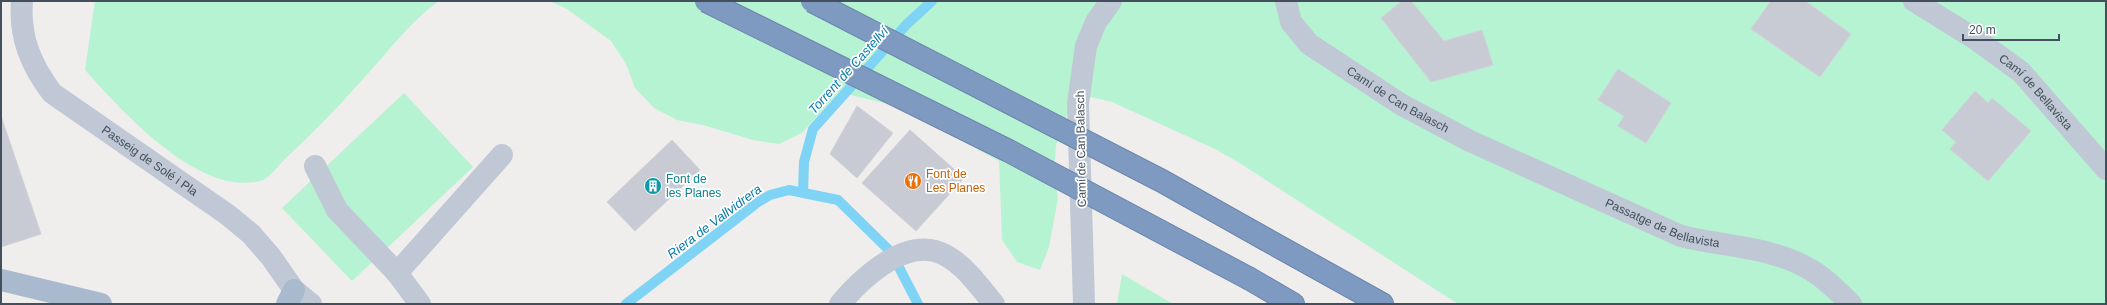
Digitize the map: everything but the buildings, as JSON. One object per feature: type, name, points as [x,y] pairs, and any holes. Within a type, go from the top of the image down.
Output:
[{"type":"highway","points":[[706,1],[1009,151],[1250,279],[1293,304]]},
{"type":"highway","points":[[812,1],[1162,181],[1382,304]]},
{"type":"main road","points":[[1,280],[101,304]]},
{"type":"street","name":"Passeig de Solé i Pla","points":[[22,1],[23,35],[29,56],[38,75],[52,93],[228,215],[251,234],[271,257],[290,297],[311,304]]},
{"type":"street","name":"Camí de Can Balasch","points":[[1084,304],[1078,104],[1086,46],[1096,22],[1112,1]]},
{"type":"street","name":"Camí de Can Balasch","points":[[1286,1],[1291,22],[1309,44],[1402,105],[1470,141]]},
{"type":"street","name":"Camí de Bellavista","points":[[1914,1],[1977,40],[2021,72],[2106,169]]},
{"type":"street","name":"Passatge de Bellavista","points":[[1470,141],[1681,236],[1708,243],[1750,248],[1772,253],[1795,261],[1827,281],[1851,304]]},
{"type":"street","points":[[398,273],[502,156]]},
{"type":"street","points":[[315,166],[337,210],[398,273],[420,304]]},
{"type":"street","points":[[840,304],[854,287],[880,266],[909,251],[935,251],[951,260],[972,278],[994,304]]},
{"type":"green space","points":[[95,1],[439,1],[420,16],[361,82],[269,176],[263,180],[239,183],[214,177],[189,165],[164,148],[119,107],[85,70]]},
{"type":"green space","points":[[549,1],[2106,1],[2106,304],[1458,304],[1238,162],[1215,149],[1112,102],[1082,95],[1063,121],[1056,146],[1054,172],[1058,198],[1049,247],[1040,270],[1017,262],[1002,240],[999,161],[899,107],[839,92],[802,133],[779,144],[753,140],[703,125],[677,120],[654,108],[635,88],[626,64],[611,41],[567,9]]},
{"type":"green space","points":[[404,93],[473,167],[352,281],[282,208]]},
{"type":"green space","points":[[1122,274],[1173,304],[1117,304]]},
{"type":"waterway","name":"Torrent de Castellví","points":[[803,192],[804,162],[813,129],[907,24],[932,1]]},
{"type":"waterway","name":"Riera de Vallvidrera","points":[[626,304],[758,202],[770,195],[789,190],[838,200],[891,252],[918,304]]},
{"type":"place","name":"Font de Les Planes","points":[[913,181]]},
{"type":"place","name":"Font de les Planes","points":[[653,186]]}]
